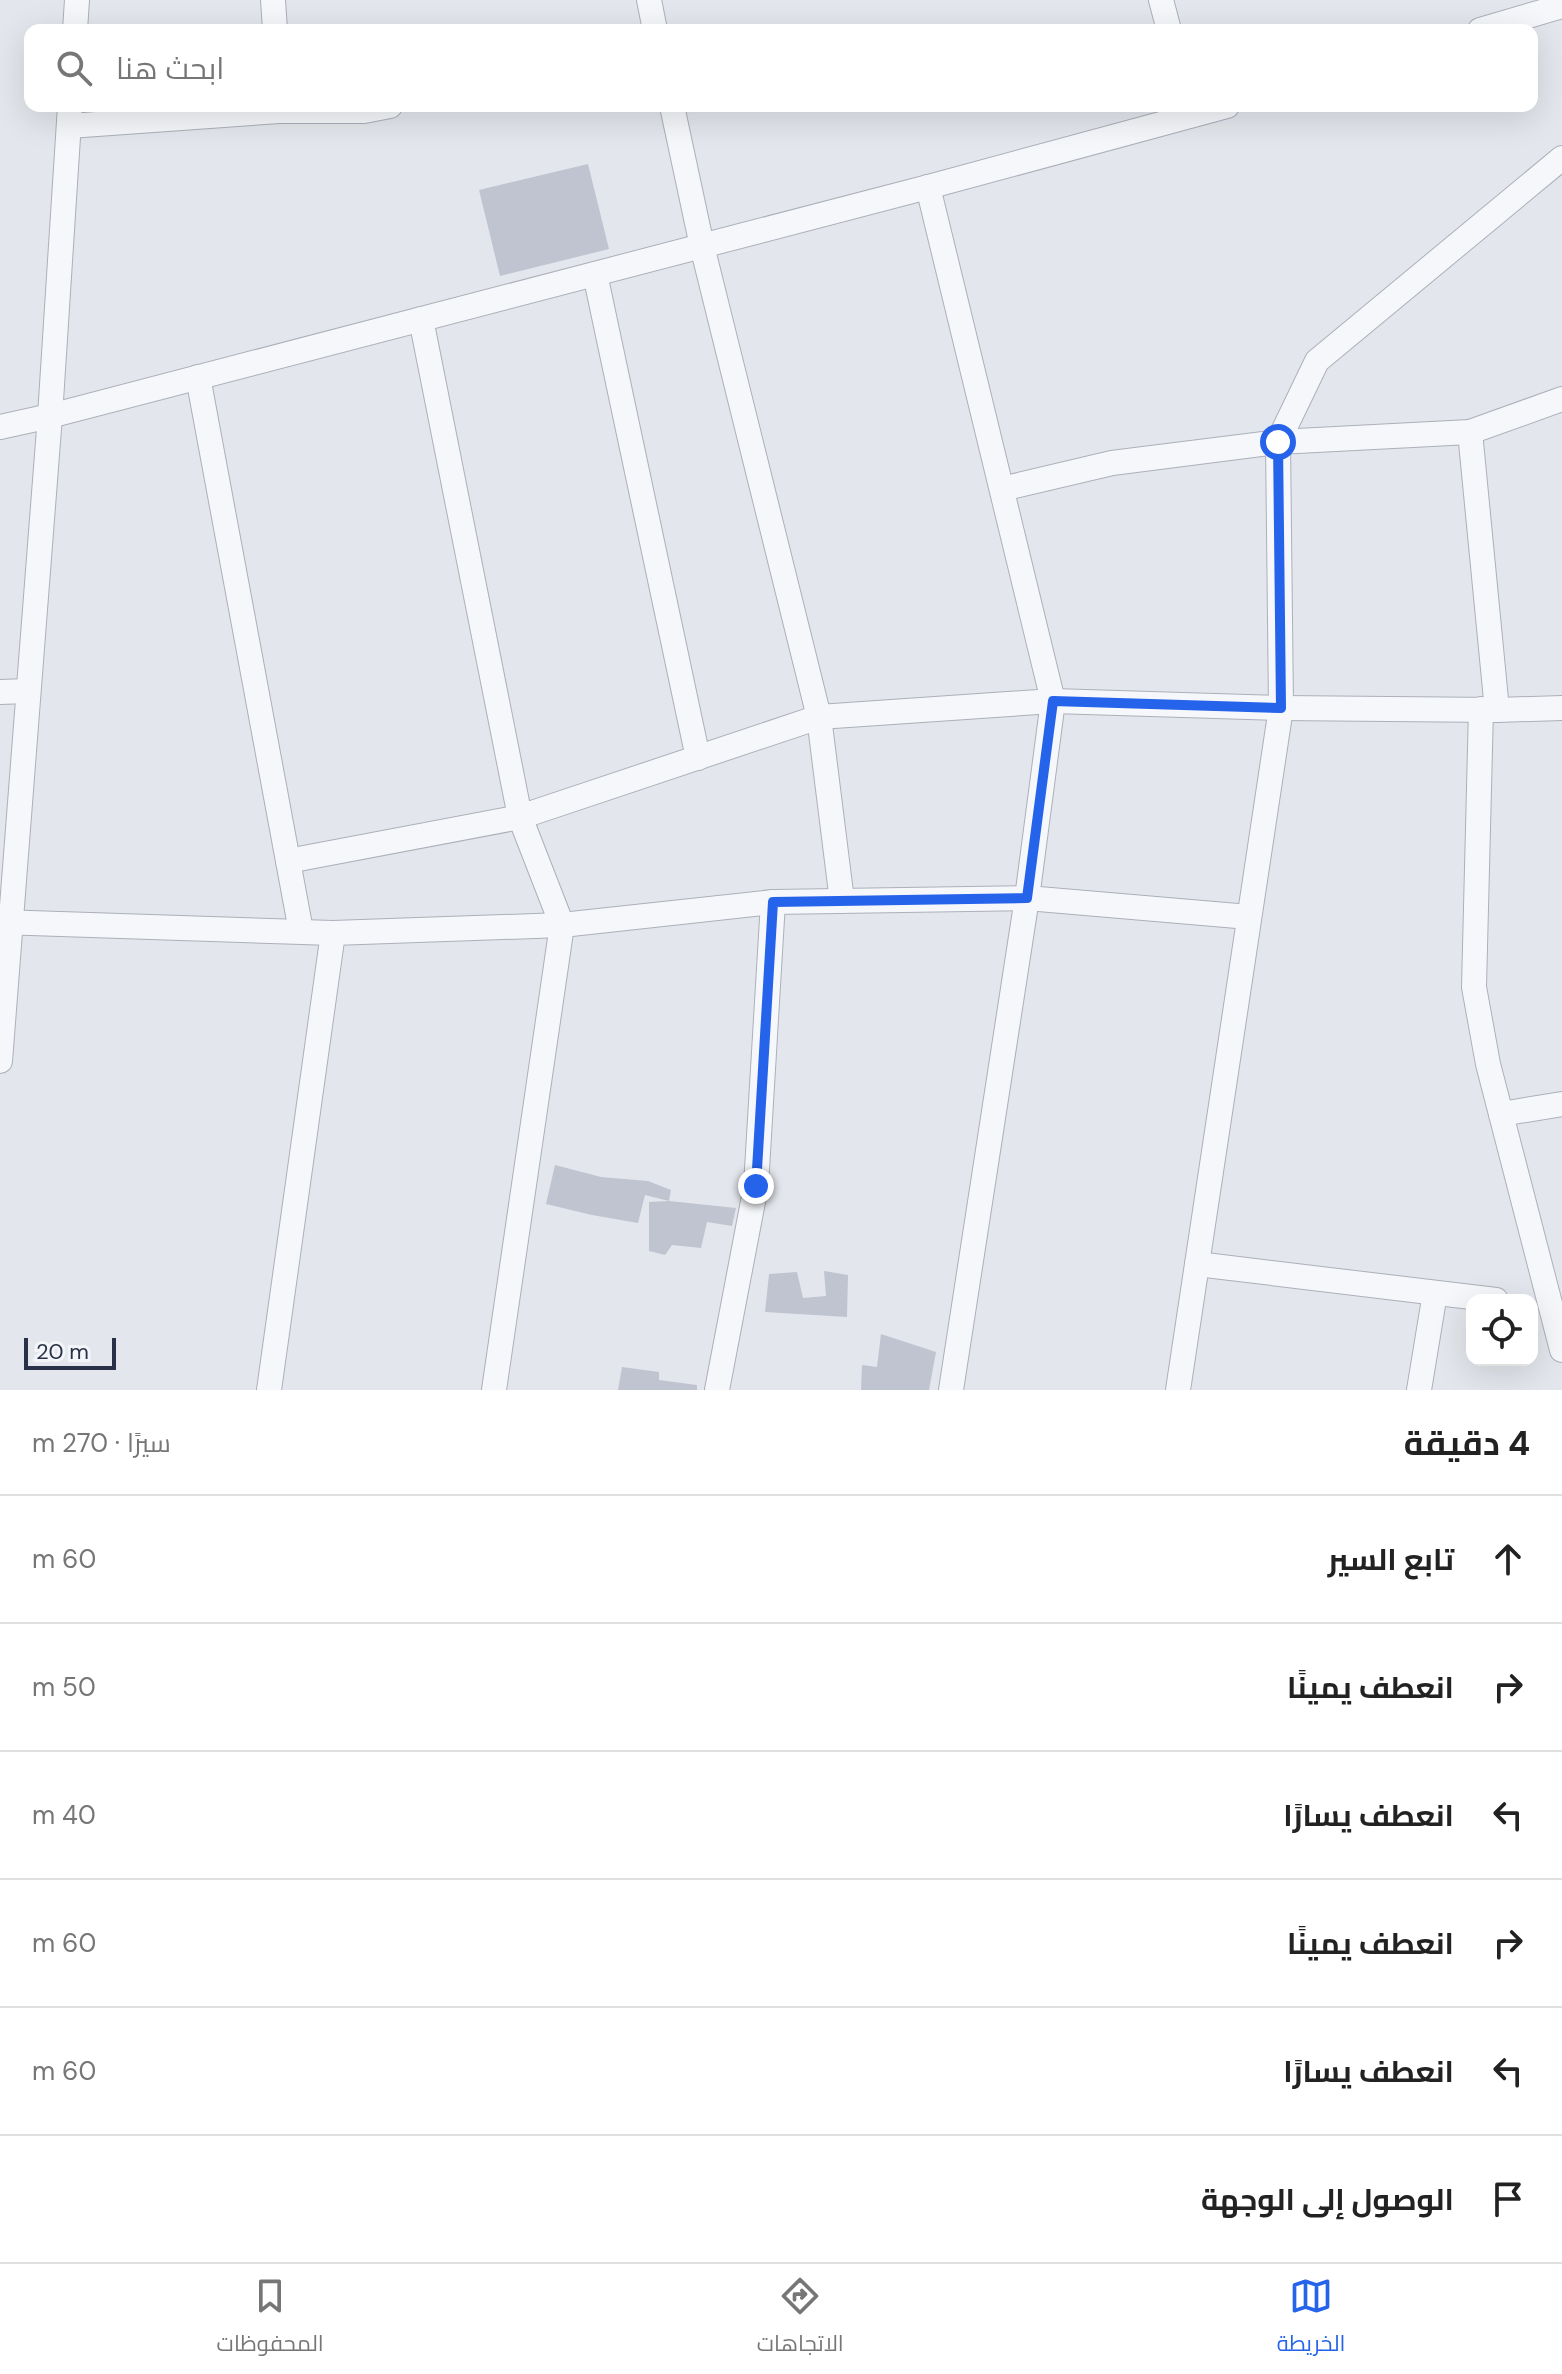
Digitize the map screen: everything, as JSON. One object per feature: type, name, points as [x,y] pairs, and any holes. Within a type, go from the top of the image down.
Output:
[{"type":"street","points":[[75,24],[77,0]]},
{"type":"street","points":[[273,0],[275,24]]},
{"type":"street","points":[[649,0],[654,24]]},
{"type":"street","points":[[1161,0],[1167,24]]},
{"type":"street","points":[[1491,24],[1518,9],[1562,6]]},
{"type":"street","points":[[0,1061],[5,921],[28,691],[50,416],[69,116],[174,112]]},
{"type":"street","points":[[673,112],[702,246],[819,717],[842,901]]},
{"type":"street","points":[[0,427],[928,187],[1187,112]]},
{"type":"street","points":[[1178,1390],[1281,708],[1278,442],[1317,361],[1562,158]]},
{"type":"street","points":[[928,187],[1053,701],[1027,898],[951,1390]]},
{"type":"street","points":[[595,274],[698,758]]},
{"type":"street","points":[[421,319],[520,817],[562,925],[494,1390]]},
{"type":"street","points":[[198,377],[301,931]]},
{"type":"street","points":[[1002,489],[1112,463],[1278,442],[1470,432],[1562,399]]},
{"type":"street","points":[[1470,432],[1489,709],[1474,987],[1541,1305],[1562,1350]]},
{"type":"street","points":[[0,692],[28,691]]},
{"type":"street","points":[[288,861],[520,817],[819,717],[1053,701],[1281,708],[1562,708]]},
{"type":"street","points":[[5,921],[333,933],[562,925],[773,902],[1027,898],[1249,917]]},
{"type":"street","points":[[717,1390],[756,1186],[773,902]]},
{"type":"street","points":[[269,1390],[333,933]]},
{"type":"street","points":[[1501,1114],[1562,1104]]},
{"type":"street","points":[[1197,1264],[1466,1297]]},
{"type":"street","points":[[1419,1390],[1435,1293]]},
{"type":"building","points":[[588,164],[609,249],[500,276],[479,190]]},
{"type":"building","points":[[555,1165],[601,1177],[648,1181],[671,1190],[669,1201],[645,1195],[638,1223],[546,1204]]},
{"type":"building","points":[[649,1202],[736,1208],[732,1226],[707,1222],[701,1248],[672,1245],[665,1255],[649,1251]]},
{"type":"building","points":[[824,1271],[848,1275],[847,1317],[765,1312],[769,1274],[797,1272],[803,1298],[826,1296]]},
{"type":"building","points":[[881,1334],[936,1352],[929,1390],[861,1390],[862,1365],[877,1367]]},
{"type":"building","points":[[622,1367],[659,1372],[659,1380],[697,1385],[697,1390],[618,1390]]},
{"type":"route","points":[[756,1186],[773,902],[1027,898],[1053,701],[1281,708],[1278,442]]}]
